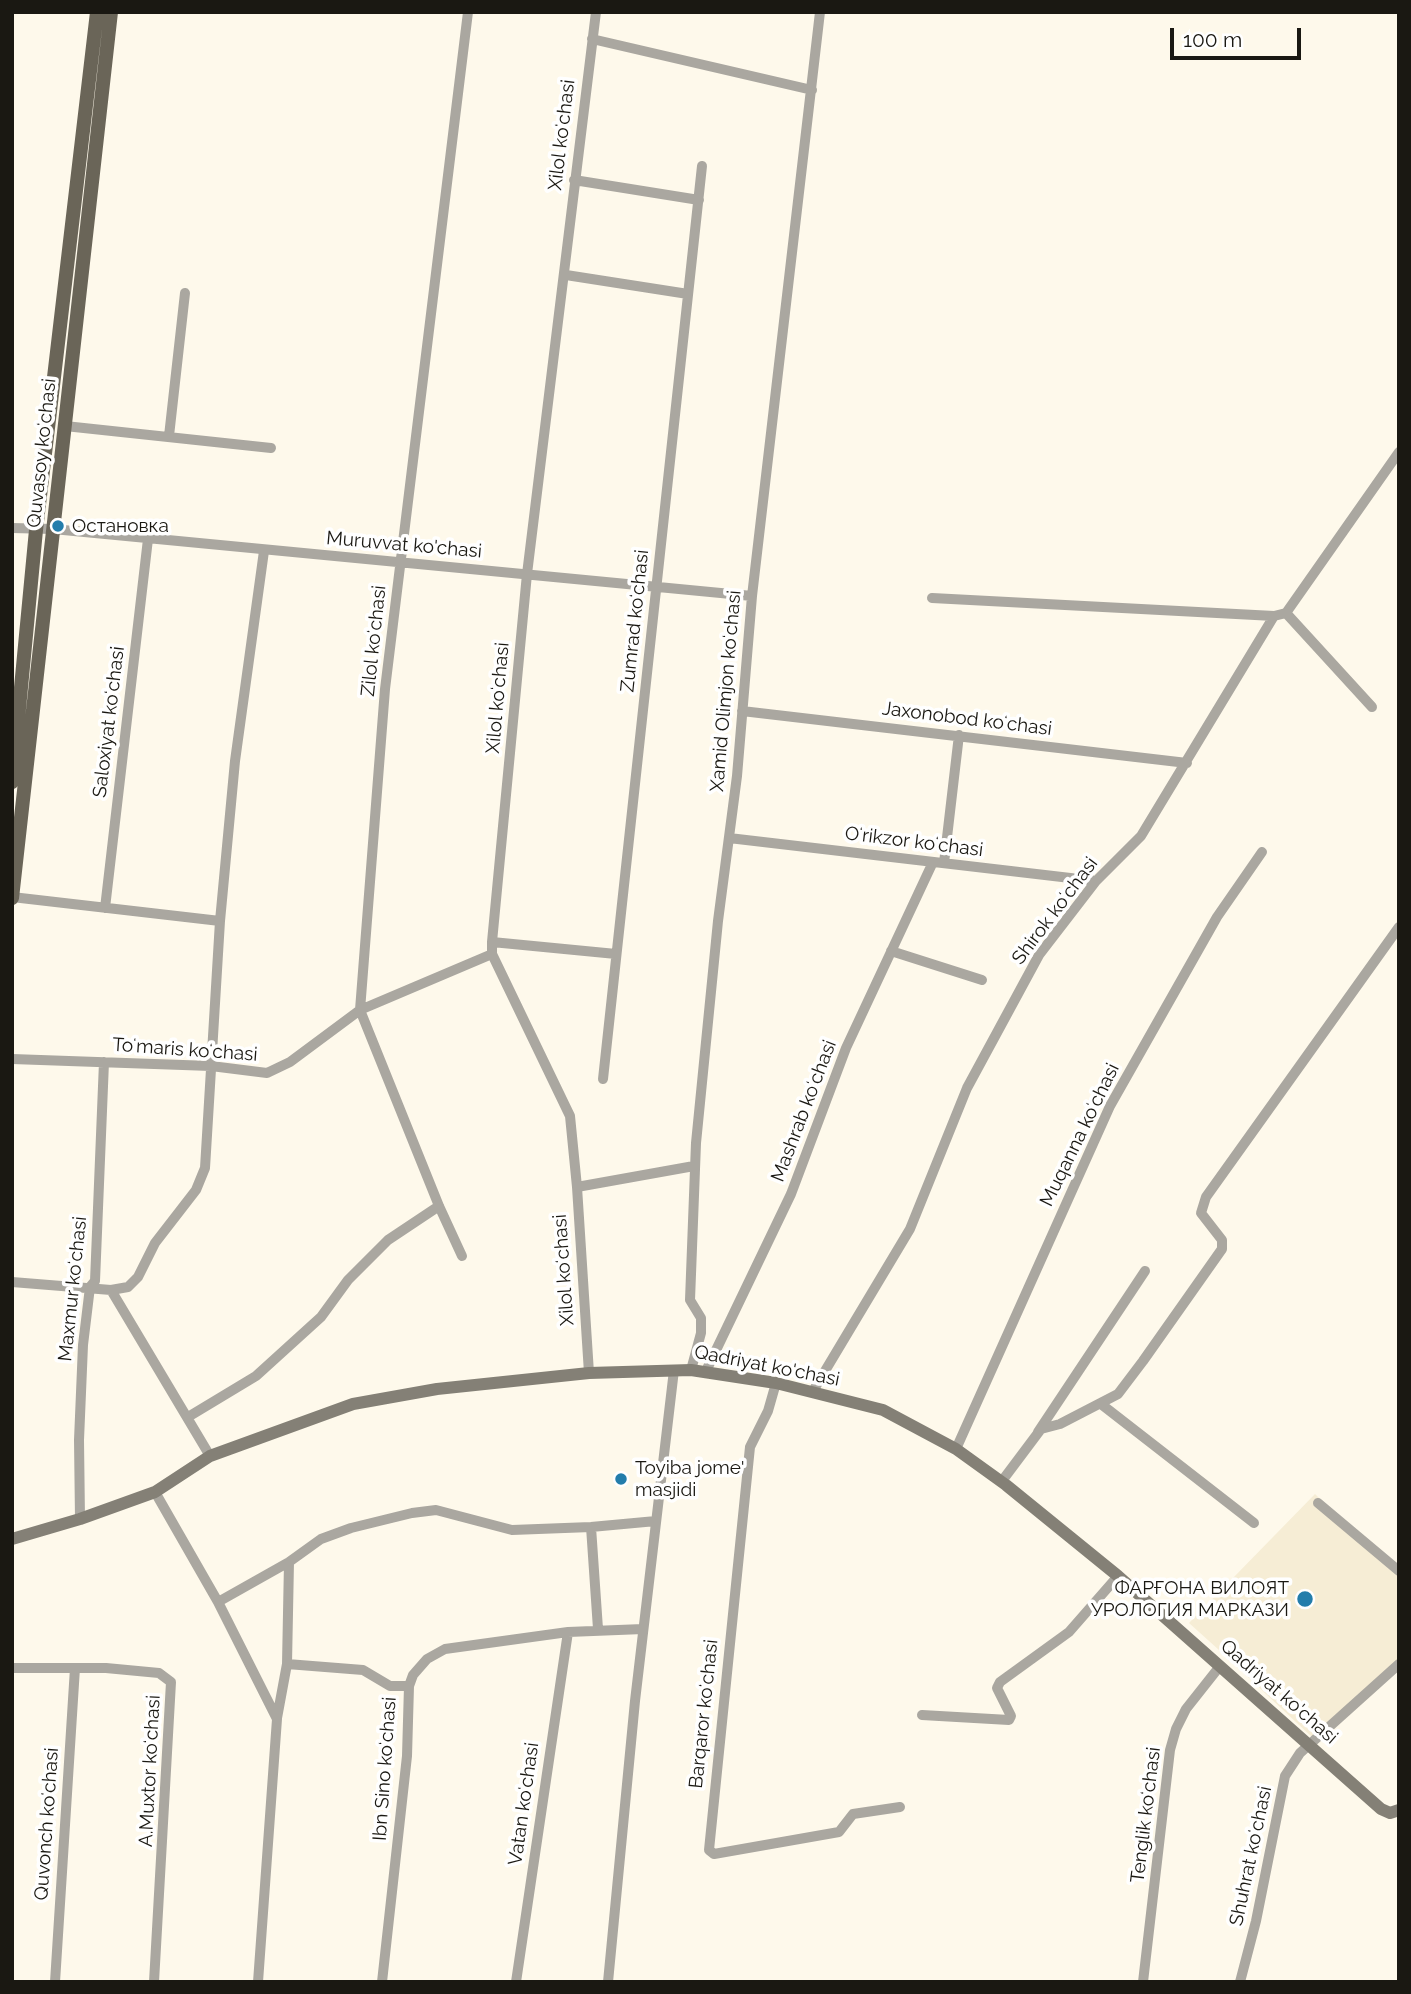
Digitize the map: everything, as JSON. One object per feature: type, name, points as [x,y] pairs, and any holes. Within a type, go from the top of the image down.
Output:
[{"type":"main road","name":"Quvasoy koʻchasi","points":[[12,782],[36,530],[97,12]]},
{"type":"main road","name":"Quvasoy koʻchasi","points":[[12,897],[111,12]]},
{"type":"street","name":"Zilol koʻchasi","points":[[462,1256],[360,1010],[385,689],[468,12]]},
{"type":"street","name":"Xilol koʻchasi","points":[[589,1373],[570,1116],[492,954],[492,942],[527,574],[566,275],[574,180],[596,12]]},
{"type":"street","name":"Xamid Olimjon koʻchasi","points":[[691,1370],[701,1326],[699,1314],[690,1300],[694,1166],[752,596],[820,12]]},
{"type":"street","points":[[592,39],[812,90]]},
{"type":"street","name":"Zumrad koʻchasi","points":[[603,1079],[702,166]]},
{"type":"street","points":[[574,180],[699,200]]},
{"type":"street","points":[[566,275],[688,294]]},
{"type":"street","points":[[169,436],[185,293]]},
{"type":"street","points":[[65,426],[271,448]]},
{"type":"street","points":[[932,598],[1274,616],[1286,613],[1399,452]]},
{"type":"street","points":[[12,528],[36,530]]},
{"type":"street","name":"Muruvvat ko'chasi","points":[[36,530],[53,529],[752,596]]},
{"type":"street","name":"Saloxiyat koʻchasi","points":[[105,908],[148,539]]},
{"type":"street","points":[[12,1282],[111,1290],[128,1287],[138,1277],[155,1243],[196,1190],[205,1168],[220,921],[235,761],[264,551]]},
{"type":"street","points":[[1286,613],[1372,707]]},
{"type":"street","name":"Shirok koʻchasi","points":[[813,1391],[910,1229],[967,1088],[1039,955],[1096,881],[1141,836],[1274,616]]},
{"type":"street","name":"Jaxonobod koʻchasi","points":[[742,711],[1187,763]]},
{"type":"street","name":"Mashrab koʻchasi","points":[[706,1371],[791,1194],[846,1048],[891,951],[938,862],[959,735]]},
{"type":"street","name":"Oʻrikzor koʻchasi","points":[[729,838],[1096,881]]},
{"type":"street","name":"Muqanna koʻchasi","points":[[956,1449],[1110,1106],[1217,917],[1262,852]]},
{"type":"street","points":[[12,897],[220,921]]},
{"type":"street","points":[[1038,1433],[1118,1394],[1222,1249],[1222,1240],[1202,1213],[1206,1197],[1399,927]]},
{"type":"street","points":[[492,942],[616,954]]},
{"type":"street","points":[[891,951],[982,979]]},
{"type":"street","name":"Toʻmaris koʻchasi","points":[[12,1059],[211,1066],[267,1073],[290,1062],[360,1010],[492,954]]},
{"type":"street","name":"Maxmur koʻchasi","points":[[80,1519],[79,1440],[90,1287],[95,1281],[104,1062]]},
{"type":"street","points":[[577,1187],[694,1166]]},
{"type":"street","points":[[188,1417],[256,1376],[321,1317],[348,1280],[388,1240],[439,1206]]},
{"type":"street","points":[[1002,1481],[1038,1433],[1146,1271]]},
{"type":"street","points":[[111,1290],[210,1456]]},
{"type":"street","points":[[608,1982],[643,1629],[674,1370]]},
{"type":"street","name":"Qadriyat ko'chasi","points":[[12,1539],[80,1519],[155,1492],[210,1456],[353,1404],[437,1389],[589,1373],[691,1370],[776,1383],[883,1410],[956,1449],[1002,1481],[1118,1576],[1381,1809],[1390,1813],[1399,1810]]},
{"type":"street","name":"Barqaror koʻchasi","points":[[776,1383],[768,1411],[750,1447],[709,1850],[714,1854],[839,1832],[853,1814],[900,1807]]},
{"type":"street","points":[[1101,1404],[1254,1523]]},
{"type":"street","points":[[155,1492],[218,1602],[277,1719]]},
{"type":"street","points":[[1318,1503],[1399,1572]]},
{"type":"street","points":[[218,1602],[289,1562],[311,1545],[341,1532],[425,1511],[447,1513],[512,1530],[656,1521]]},
{"type":"street","points":[[591,1527],[598,1629]]},
{"type":"street","points":[[258,1982],[277,1719],[287,1664],[289,1562]]},
{"type":"street","points":[[922,1715],[1009,1720],[1011,1716],[997,1688],[1000,1682],[1069,1632],[1118,1576]]},
{"type":"street","name":"Ibn Sino koʻchasi","points":[[382,1982],[407,1756],[409,1686],[413,1675],[427,1659],[445,1649],[568,1632],[643,1629]]},
{"type":"street","name":"Vatan koʻchasi","points":[[516,1982],[568,1632]]},
{"type":"street","points":[[287,1664],[363,1670],[390,1686],[409,1686]]},
{"type":"street","name":"Shuhrat koʻchasi","points":[[1240,1982],[1256,1921],[1285,1776],[1310,1744],[1399,1664]]},
{"type":"street","name":"Tenglik koʻchasi","points":[[1143,1982],[1170,1750],[1186,1709],[1220,1666]]},
{"type":"street","name":"A.Muxtor koʻchasi","points":[[12,1668],[75,1668],[159,1673],[168,1678],[173,1688],[153,1982]]},
{"type":"street","name":"Quvonch koʻchasi","points":[[55,1982],[75,1668]]},
{"type":"shaded area","name":"ФАРҒОНА ВИЛОЯТ УРОЛОГИЯ МАРКАЗИ","points":[[1315,1494],[1399,1576],[1399,1660],[1313,1738],[1236,1666],[1243,1658],[1229,1645],[1226,1643],[1219,1650],[1189,1623]]},
{"type":"place","name":"Остановка","points":[[58,526]]},
{"type":"place","name":"Toyiba jome' masjidi","points":[[621,1479]]},
{"type":"place","name":"ФАРҒОНА ВИЛОЯТ УРОЛОГИЯ МАРКАЗИ","points":[[1305,1599]]}]
